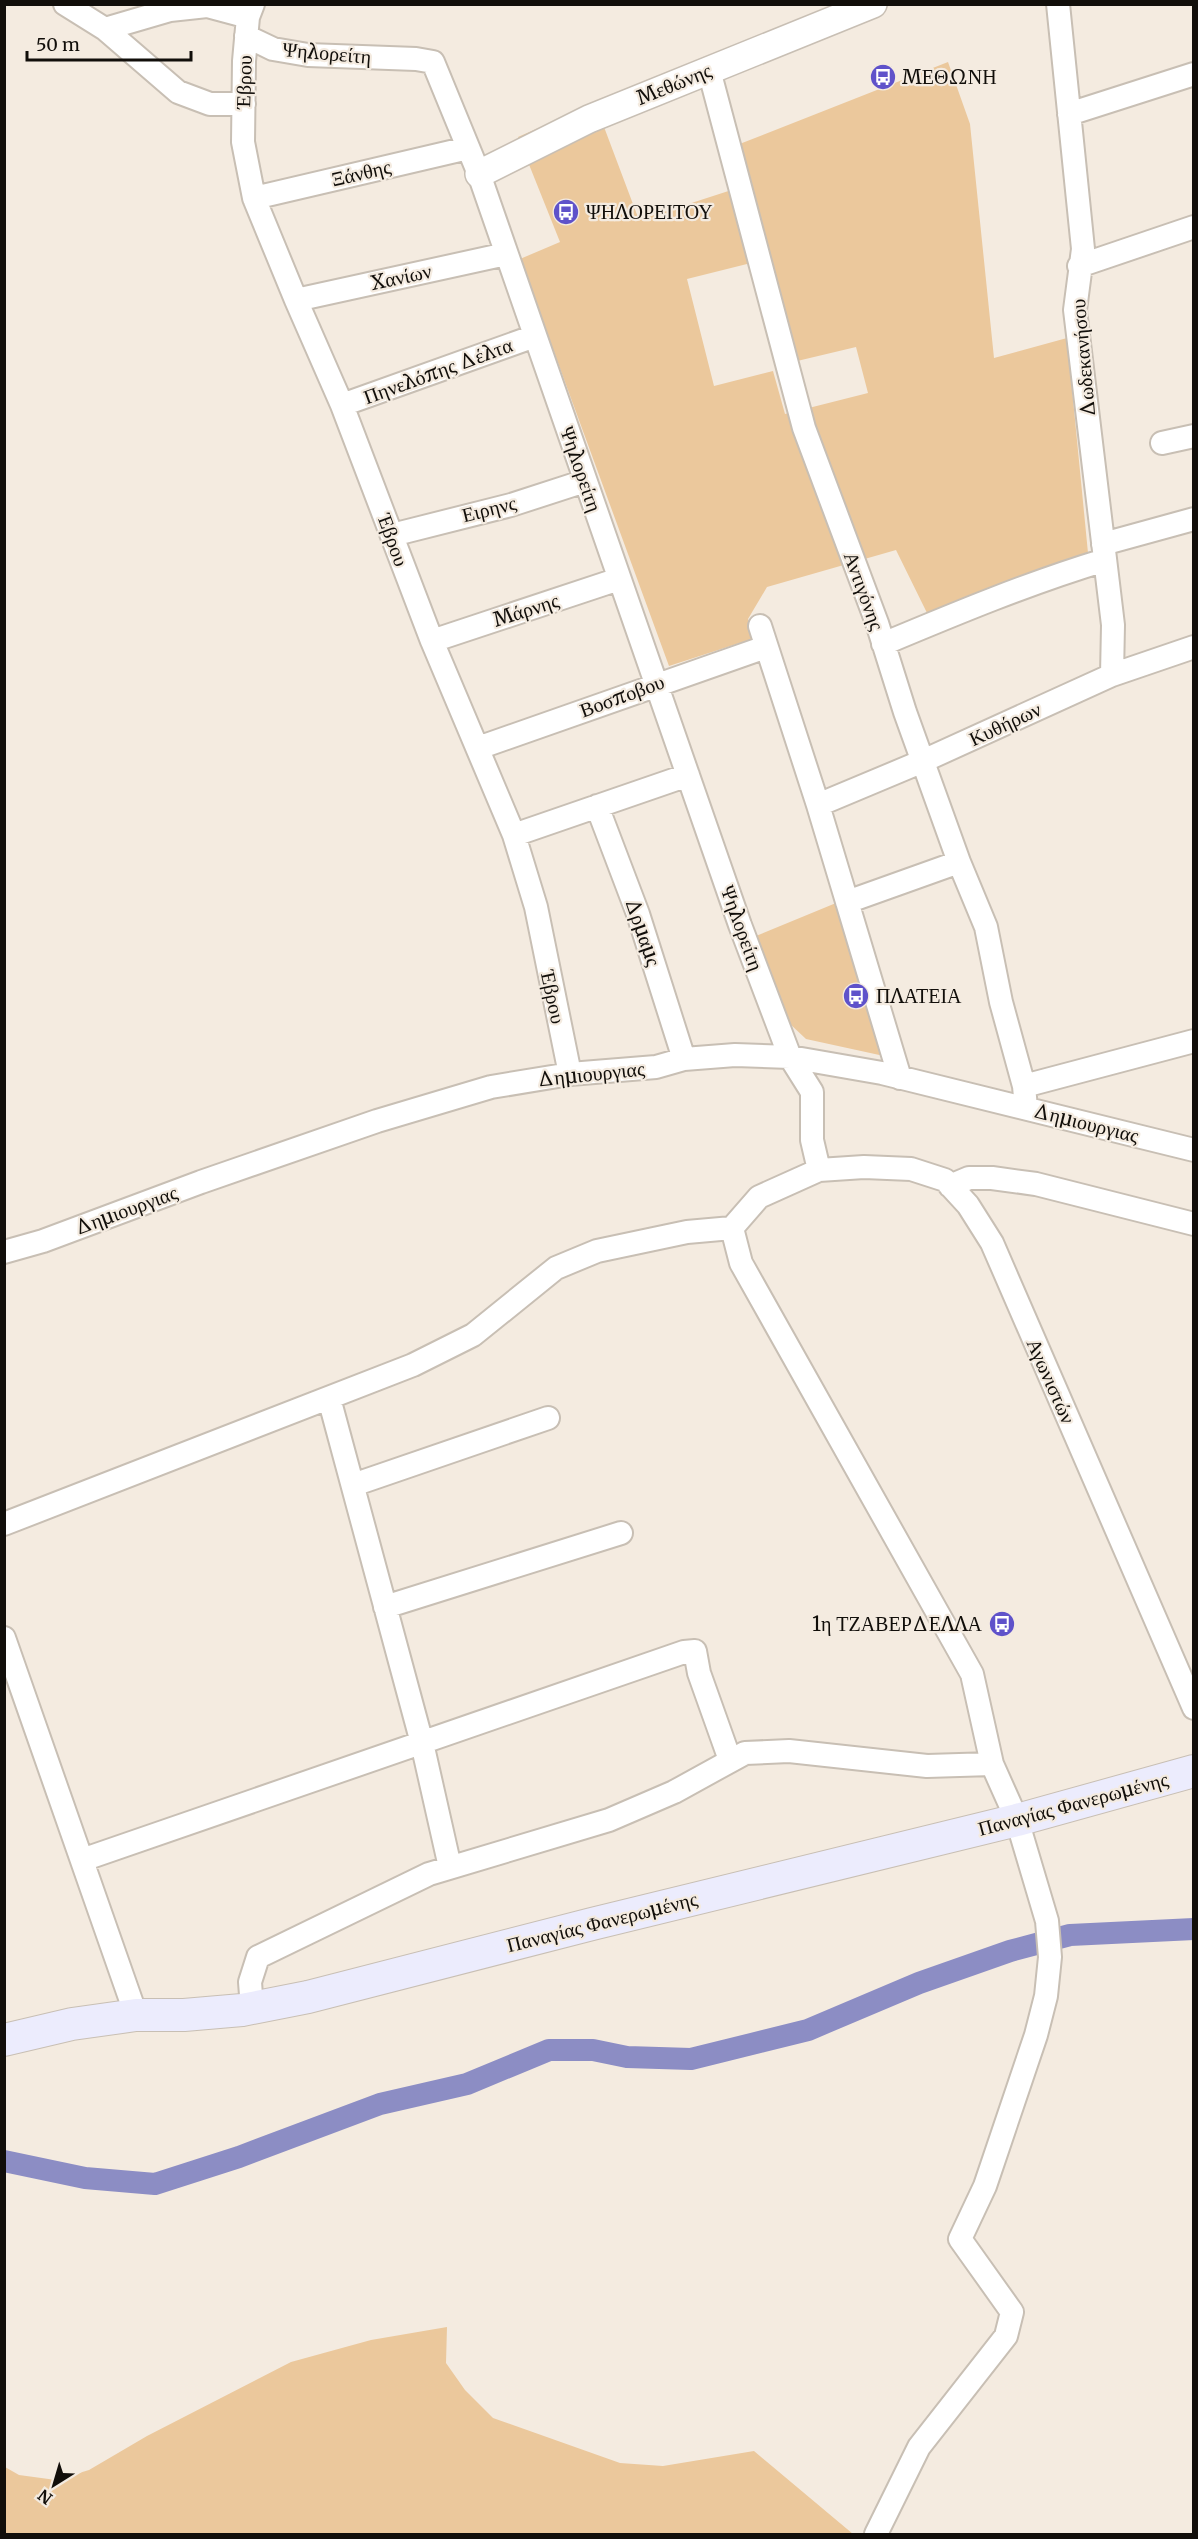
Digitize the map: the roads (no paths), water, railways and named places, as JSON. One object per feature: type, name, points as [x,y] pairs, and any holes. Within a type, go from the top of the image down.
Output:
[{"type":"main road","name":"Παναγίας Φανερωμένης","points":[[4,2040],[72,2024],[136,2015],[184,2015],[252,2007],[308,1997],[592,1924],[1017,1820],[1194,1771]]},
{"type":"street","points":[[65,4],[105,29],[178,92],[210,104],[244,104]]},
{"type":"street","name":"Μεθώνης","points":[[479,174],[589,119],[873,4]]},
{"type":"street","name":"Δωδεκανήσου","points":[[1058,4],[1083,249],[1079,266],[1076,310],[1113,625],[1112,675]]},
{"type":"street","points":[[105,29],[170,10],[207,6],[249,19]]},
{"type":"street","name":"Έβρου","points":[[249,19],[243,142],[254,198],[342,405],[432,640],[514,835],[536,907],[570,1074]]},
{"type":"street","name":"Ψηλορείτη","points":[[249,19],[273,49],[308,56],[416,59],[433,62],[479,174],[740,925],[790,1057],[812,1092],[812,1140],[819,1170]]},
{"type":"street","name":"Αντιγόνης","points":[[709,70],[804,428],[884,644],[923,761],[986,927],[1001,1002],[1025,1097]]},
{"type":"street","points":[[1069,114],[1194,74]]},
{"type":"street","name":"Ξάνθης","points":[[254,198],[468,148]]},
{"type":"street","points":[[1079,266],[1194,227]]},
{"type":"street","name":"Χανίων","points":[[296,300],[506,254]]},
{"type":"street","name":"Πηνελόπης Δέλτα","points":[[342,405],[535,336]]},
{"type":"street","points":[[1162,443],[1194,436]]},
{"type":"street","name":"Ειρηνς","points":[[392,535],[511,505],[585,480]]},
{"type":"street","points":[[884,644],[1104,552],[1194,519]]},
{"type":"street","name":"Μάρνης","points":[[432,640],[620,579]]},
{"type":"street","name":"Βοσποβου","points":[[478,748],[657,683],[763,636],[818,805]]},
{"type":"street","name":"Κυθήρων","points":[[818,805],[923,761],[1112,675],[1194,647]]},
{"type":"street","points":[[514,835],[688,775]]},
{"type":"street","points":[[818,805],[900,1078]]},
{"type":"street","name":"Δρμαμς","points":[[597,806],[638,914],[684,1059]]},
{"type":"street","points":[[847,902],[960,862]]},
{"type":"street","points":[[1025,1097],[1194,1041]]},
{"type":"street","name":"Δημιουργιας","points":[[4,1252],[43,1241],[201,1182],[377,1121],[491,1087],[570,1074],[656,1067],[684,1059],[735,1056],[790,1057],[900,1078],[1025,1097],[1194,1150]]},
{"type":"street","name":"Αγωνιστών","points":[[819,1170],[864,1167],[911,1169],[945,1180],[968,1205],[992,1243],[1194,1708]]},
{"type":"street","points":[[4,1524],[413,1365],[473,1335],[556,1268],[597,1251],[687,1232],[732,1228],[759,1197],[819,1170]]},
{"type":"street","points":[[950,1186],[969,1178],[992,1178],[1036,1184],[1194,1224]]},
{"type":"street","points":[[732,1228],[741,1263],[972,1674],[992,1764],[1017,1820],[1047,1921],[1050,1957],[1046,1996],[1036,2035],[985,2186],[960,2239],[1012,2312],[1006,2336],[919,2447],[876,2535]]},
{"type":"street","points":[[329,1398],[422,1743],[450,1867]]},
{"type":"street","points":[[353,1485],[548,1418]]},
{"type":"street","points":[[385,1607],[621,1533]]},
{"type":"street","points":[[4,1638],[136,2015]]},
{"type":"street","points":[[82,1860],[684,1652],[695,1651],[699,1673],[730,1760]]},
{"type":"street","points":[[252,2007],[250,1982],[258,1957],[429,1874],[609,1820],[674,1792],[745,1753],[789,1751],[927,1766],[992,1764]]},
{"type":"waterway","points":[[4,2161],[85,2178],[155,2184],[239,2157],[380,2104],[467,2084],[549,2050],[593,2050],[627,2057],[691,2059],[808,2030],[919,1983],[1010,1951],[1070,1935],[1194,1929]]},
{"type":"place","name":"ΜΕΘΩΝΗ","points":[[883,77]]},
{"type":"place","name":"ΨΗΛΟΡΕΙΤΟΥ","points":[[566,212]]},
{"type":"place","name":"ΠΛΑΤΕΙΑ","points":[[856,996]]},
{"type":"place","name":"1η ΤΖΑΒΕΡΔΕΛΛΑ","points":[[1002,1624]]}]
